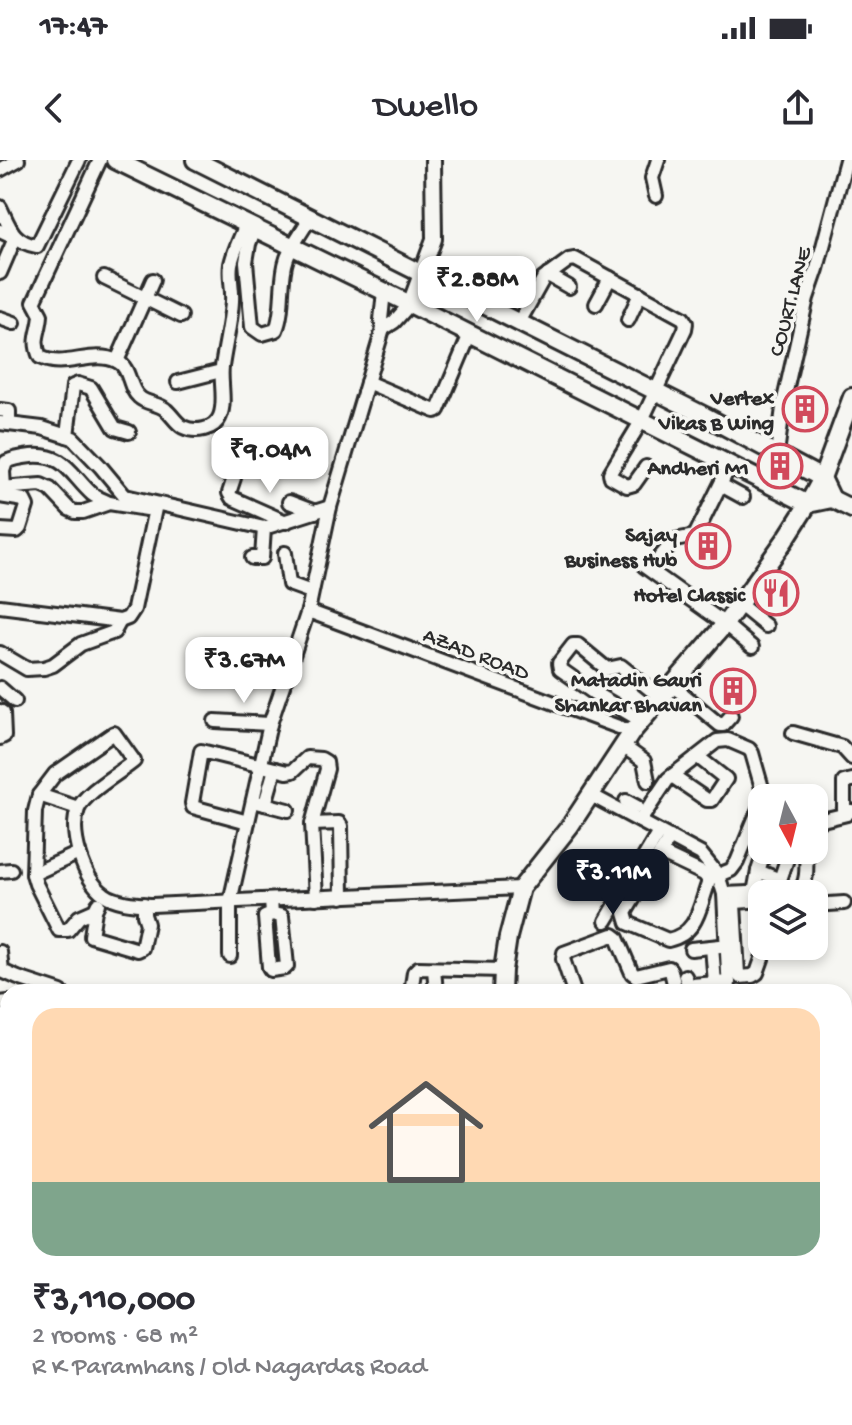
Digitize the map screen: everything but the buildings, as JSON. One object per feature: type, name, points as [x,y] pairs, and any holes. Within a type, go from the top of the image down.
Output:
[{"type":"main road","points":[[115,160],[808,504],[832,499]]},
{"type":"main road","points":[[195,160],[777,454],[822,478],[832,499],[852,509]]},
{"type":"main road","points":[[502,984],[508,937],[521,888],[570,826],[632,733],[725,624],[808,504],[822,478],[852,397]]},
{"type":"street","points":[[0,170],[18,160]]},
{"type":"street","points":[[0,231],[33,246],[39,245],[79,160]]},
{"type":"street","points":[[100,160],[34,302],[41,315],[36,347],[40,357],[54,362],[94,357],[117,361],[124,367],[134,392],[140,398],[164,407],[182,426],[203,430],[215,424],[220,416],[221,371],[232,300],[230,271],[250,226]]},
{"type":"street","points":[[383,329],[410,304],[434,239],[433,160]]},
{"type":"street","points":[[656,196],[652,178],[658,160]]},
{"type":"street","name":"COURT LANE","points":[[777,454],[784,400],[807,298],[846,160]]},
{"type":"street","points":[[0,207],[15,238],[0,273]]},
{"type":"street","points":[[250,226],[246,262],[252,327],[262,334],[276,330],[279,324],[286,262],[310,218]]},
{"type":"street","points":[[519,322],[543,279],[575,259],[685,321],[685,329],[642,420],[610,473],[611,477],[627,486],[646,467]]},
{"type":"street","points":[[548,275],[569,287]]},
{"type":"street","points":[[104,278],[181,316]]},
{"type":"street","points":[[596,304],[610,278]]},
{"type":"street","points":[[117,361],[153,280]]},
{"type":"street","points":[[259,802],[261,765],[270,724],[308,611],[330,507],[383,329],[384,291]]},
{"type":"street","points":[[628,320],[640,294]]},
{"type":"street","points":[[0,318],[14,323]]},
{"type":"street","points":[[367,382],[438,410],[470,334]]},
{"type":"street","points":[[178,382],[221,371]]},
{"type":"street","points":[[67,436],[73,386],[78,384],[91,388],[115,428],[129,432]]},
{"type":"street","points":[[0,410],[9,411],[4,424],[42,428],[73,438],[125,496],[155,507]]},
{"type":"street","points":[[1,491],[6,462],[39,455],[72,470],[92,494],[109,503],[155,507],[264,528],[281,520],[330,507]]},
{"type":"street","points":[[660,557],[675,540],[695,536],[730,465]]},
{"type":"street","points":[[234,478],[230,496],[281,520]]},
{"type":"street","points":[[1,491],[41,485],[50,489],[75,512],[109,503]]},
{"type":"street","points":[[721,485],[743,497]]},
{"type":"street","points":[[0,530],[17,531],[27,506],[24,500],[1,491]]},
{"type":"street","points":[[281,520],[291,503],[315,512]]},
{"type":"street","points":[[0,606],[120,621],[128,618],[134,609],[155,507]]},
{"type":"street","points":[[252,558],[262,558],[264,528]]},
{"type":"street","points":[[285,553],[289,584],[311,592]]},
{"type":"street","points":[[644,566],[752,647]]},
{"type":"street","points":[[741,601],[769,623]]},
{"type":"street","name":"AZAD ROAD","points":[[308,611],[632,733]]},
{"type":"street","points":[[0,653],[27,669],[50,667],[81,644],[114,632],[120,621]]},
{"type":"street","points":[[648,781],[644,761],[632,733],[594,693],[560,669],[559,663],[573,645],[578,645],[607,669],[621,666],[661,698]]},
{"type":"street","points":[[672,685],[720,725],[731,716]]},
{"type":"street","points":[[0,688],[15,701]]},
{"type":"street","points":[[0,711],[3,713],[4,736],[0,738]]},
{"type":"street","points":[[215,721],[270,724]]},
{"type":"street","points":[[95,910],[79,917],[68,930],[59,930],[33,874],[35,811],[39,795],[55,774],[114,733],[134,761],[78,808],[75,828],[79,853],[88,875],[104,895],[144,904],[521,888]]},
{"type":"street","points":[[793,733],[842,747],[852,758]]},
{"type":"street","points":[[634,810],[672,776],[722,739],[749,749],[762,788],[761,804],[737,862],[731,870],[713,877],[695,922],[686,933],[668,940],[628,923],[625,913],[660,853],[664,834]]},
{"type":"street","points":[[248,822],[193,807],[200,753],[204,751],[293,771],[307,758],[326,762],[327,769],[312,824],[316,898]]},
{"type":"street","points":[[672,776],[707,800],[712,800],[726,779],[698,757]]},
{"type":"street","points":[[230,956],[230,902],[248,822],[275,769]]},
{"type":"street","points":[[850,812],[844,809],[844,782],[852,780]]},
{"type":"street","points":[[39,795],[78,808]]},
{"type":"street","points":[[591,795],[634,810],[664,834],[701,854],[724,894],[730,912],[729,984]]},
{"type":"street","points":[[259,802],[288,810]]},
{"type":"street","points":[[828,818],[850,812]]},
{"type":"street","points":[[312,824],[339,823],[341,826],[342,897]]},
{"type":"street","points":[[606,921],[664,834]]},
{"type":"street","points":[[33,874],[79,853]]},
{"type":"street","points":[[660,853],[713,877]]},
{"type":"street","points":[[758,880],[760,864]]},
{"type":"street","points":[[758,871],[778,879],[785,864]]},
{"type":"street","points":[[724,894],[748,895]]},
{"type":"street","points":[[104,895],[95,910],[91,936],[138,950],[142,948],[147,924],[144,904]]},
{"type":"street","points":[[730,912],[736,902],[748,899]]},
{"type":"street","points":[[271,900],[272,914]]},
{"type":"street","points":[[828,904],[844,903]]},
{"type":"street","points":[[571,984],[564,953],[613,935],[632,973],[636,976],[669,968],[674,984]]},
{"type":"street","points":[[730,942],[738,974],[742,977],[757,973],[762,960]]},
{"type":"street","points":[[691,949],[730,942]]},
{"type":"street","points":[[712,947],[715,983]]},
{"type":"street","points":[[0,952],[2,971],[36,984]]},
{"type":"street","points":[[413,984],[416,969],[503,970]]},
{"type":"street","points":[[434,969],[435,984]]},
{"type":"street","points":[[685,976],[690,984]]},
{"type":"street","points":[[704,984],[718,984]]},
{"type":"place","name":"Vertex Vikas B Wing","points":[[805,409]]},
{"type":"place","name":"Andheri M1","points":[[780,466]]},
{"type":"place","name":"Sajay Business Hub","points":[[708,546]]},
{"type":"place","name":"Hotel Classic","points":[[776,593]]},
{"type":"place","name":"Matadin Gauri Shankar Bhavan","points":[[733,691]]}]
